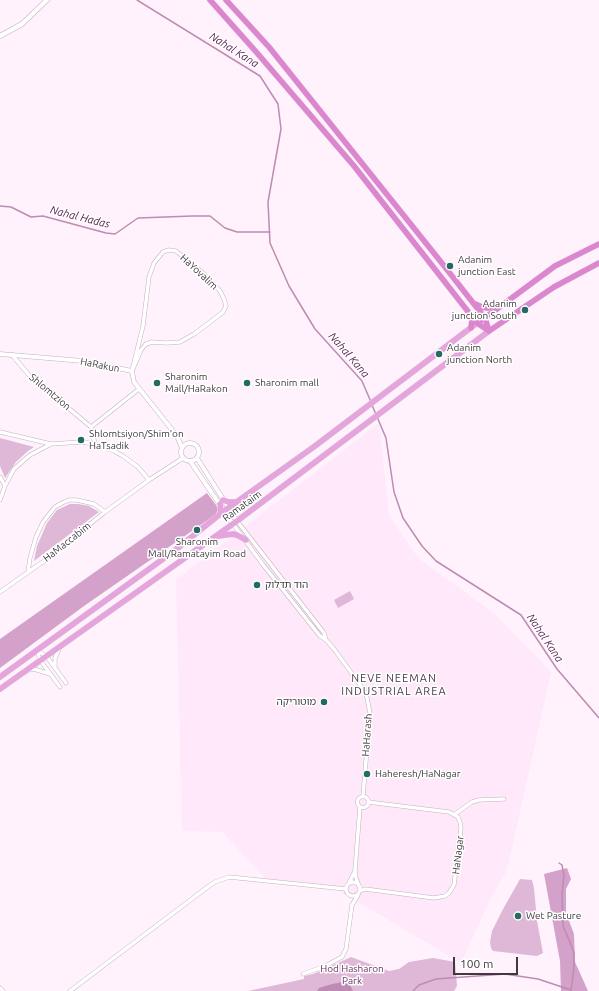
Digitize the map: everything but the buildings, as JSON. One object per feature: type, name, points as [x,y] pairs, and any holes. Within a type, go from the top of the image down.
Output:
[{"type":"highway","points":[[210,0],[354,166],[477,323],[489,331]]},
{"type":"highway","points":[[226,0],[269,47],[441,262],[485,318],[489,331]]},
{"type":"highway","points":[[477,323],[554,266],[599,244]]},
{"type":"highway","points":[[489,331],[554,287],[599,263]]},
{"type":"highway","points":[[470,300],[479,306],[487,308],[497,307],[503,304]]},
{"type":"highway","points":[[471,314],[471,328]]},
{"type":"main road","points":[[0,36],[22,24],[47,0]]},
{"type":"main road","name":"Ramataim","points":[[0,676],[174,551],[226,509],[366,408],[477,323]]},
{"type":"main road","name":"Ramataim","points":[[0,689],[235,522],[489,331]]},
{"type":"main road","points":[[219,515],[221,512],[222,502],[237,502]]},
{"type":"main road","points":[[212,538],[233,534],[246,540]]},
{"type":"street","name":"HaYovalim","points":[[169,250],[176,251],[202,272],[220,291],[226,306],[223,312],[209,323],[180,342],[152,342],[146,344],[141,350],[132,371],[142,326],[149,277],[154,263],[163,252],[169,250]]},
{"type":"street","name":"HaRakun","points":[[0,354],[82,361],[132,371],[134,382],[177,436],[182,448]]},
{"type":"street","name":"Shlomtzion","points":[[12,355],[29,375],[91,426]]},
{"type":"street","points":[[94,444],[91,426],[139,389]]},
{"type":"street","points":[[0,432],[51,444],[81,442],[94,444],[123,456],[138,467],[149,480]]},
{"type":"street","points":[[177,436],[187,444],[192,444],[197,447],[197,458],[235,522]]},
{"type":"street","points":[[0,500],[5,486],[14,469],[30,455],[51,444]]},
{"type":"street","points":[[187,444],[182,448],[181,454],[183,458],[190,461],[222,502]]},
{"type":"street","name":"HaMaccabim","points":[[0,592],[68,542],[105,512],[149,480],[183,458]]},
{"type":"street","points":[[190,461],[197,458]]},
{"type":"street","points":[[0,477],[5,486]]},
{"type":"street","name":"HaMaccabim","points":[[28,572],[36,537],[44,522],[55,507],[69,500],[77,500],[94,504],[105,512]]},
{"type":"street","name":"HaHarash","points":[[235,522],[264,566],[320,636],[326,640],[365,690],[368,700],[369,720],[363,796]]},
{"type":"street","name":"HaHarash","points":[[235,522],[324,634],[326,640]]},
{"type":"street","points":[[55,667],[55,658],[59,648]]},
{"type":"street","points":[[37,650],[47,656],[66,683]]},
{"type":"street","points":[[37,650],[40,660],[60,687]]},
{"type":"street","points":[[26,670],[34,669],[50,674]]},
{"type":"street","points":[[303,974],[325,966],[342,957],[346,949],[352,905],[359,893],[360,886],[356,878],[355,870],[360,807],[357,800],[359,797],[363,796],[368,802],[378,804],[439,810],[455,814],[472,802],[479,800],[504,799]]},
{"type":"street","points":[[360,807],[366,806],[368,802]]},
{"type":"street","name":"HaNagar","points":[[359,893],[364,889],[434,898],[443,897],[448,894],[454,885],[461,828],[460,820],[455,814]]},
{"type":"street","points":[[352,905],[346,888],[355,870]]},
{"type":"street","points":[[70,991],[215,882],[230,877],[346,888]]},
{"type":"street","points":[[348,884],[355,882],[360,886]]},
{"type":"street","points":[[349,895],[354,896],[359,893]]},
{"type":"street","points":[[0,988],[3,991]]},
{"type":"shaded area","points":[[379,423],[389,515],[418,558],[495,614],[551,672],[507,870],[490,900],[461,963],[338,890],[270,883],[222,832],[182,831],[176,580]]},
{"type":"shaded area","points":[[207,493],[218,510],[215,515],[84,606],[0,668],[0,639]]},
{"type":"shaded area","points":[[567,868],[571,879],[566,889],[566,913],[574,934],[575,962],[588,991],[561,991],[560,961],[544,874]]},
{"type":"shaded area","points":[[343,982],[350,985],[353,991],[317,991],[319,988]]},
{"type":"green space","points":[[0,438],[34,447],[16,462],[5,478],[0,466]]},
{"type":"green space","points":[[70,504],[89,506],[99,512],[34,561],[37,546],[47,523],[57,510]]},
{"type":"green space","points":[[350,591],[354,599],[338,608],[334,600]]},
{"type":"green space","name":"Wet Pasture","points":[[520,879],[532,880],[534,888],[537,921],[543,953],[537,956],[493,951],[491,948],[490,942],[492,931]]},
{"type":"green space","name":"Hod Hasharon Park","points":[[351,957],[389,971],[399,969],[409,962],[433,958],[455,962],[457,986],[454,991],[248,991],[304,979],[304,976],[313,974]]},
{"type":"waterway","name":"Nahal Kana","points":[[137,0],[260,76],[278,104],[281,129],[268,202],[270,243],[289,286],[315,329],[362,381],[371,402]]},
{"type":"waterway","name":"Nahal Hadas","points":[[0,206],[11,207],[31,217],[43,216],[106,233],[115,234],[138,218],[192,216],[210,216],[225,228],[237,232],[270,232]]},
{"type":"waterway","name":"Nahal Kana","points":[[372,405],[386,438],[394,492],[403,518],[422,546],[436,561],[521,615],[557,669],[599,718]]},
{"type":"waterway","points":[[559,863],[562,865],[564,876],[562,895],[563,926],[574,952],[571,991]]},
{"type":"waterway","points":[[413,991],[419,985],[436,979],[505,974],[538,979],[571,990]]},
{"type":"place","name":"Adanim junction East","points":[[450,266]]},
{"type":"place","name":"Adanim junction South","points":[[525,310]]},
{"type":"place","name":"Adanim junction North","points":[[439,354]]},
{"type":"place","name":"Sharonim Mall/HaRakon","points":[[157,383]]},
{"type":"place","name":"Sharonim mall","points":[[247,383]]},
{"type":"place","name":"Shlomtsiyon/Shim'on HaTsadik","points":[[81,440]]},
{"type":"place","name":"Sharonim Mall/Ramatayim Road","points":[[197,530]]},
{"type":"place","name":"הוד תדלוק","points":[[257,585]]},
{"type":"place","name":"מוטוריקה","points":[[324,702]]},
{"type":"place","name":"Haheresh/HaNagar","points":[[367,774]]},
{"type":"place","name":"Wet Pasture","points":[[518,916]]},
{"type":"district","name":"NEVE NEEMAN INDUSTRIAL AREA","points":[[394,684]]}]
